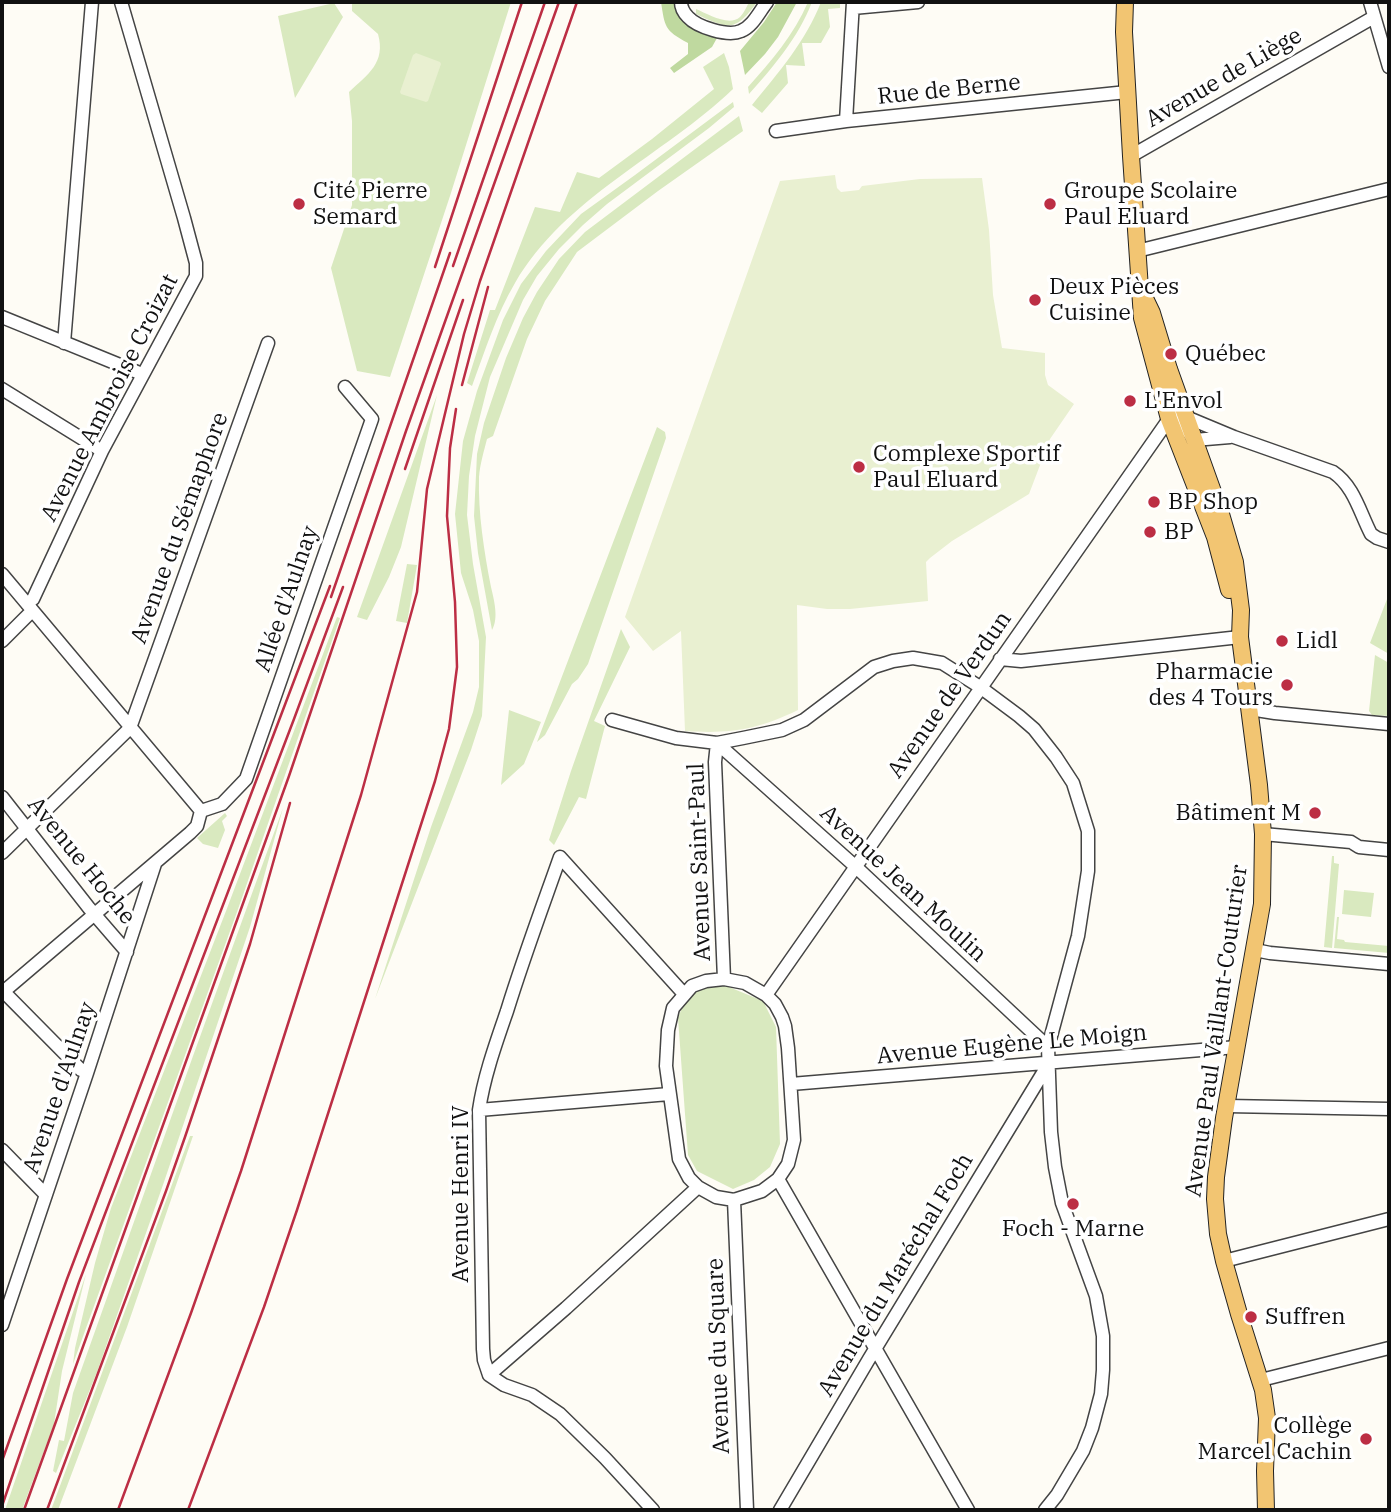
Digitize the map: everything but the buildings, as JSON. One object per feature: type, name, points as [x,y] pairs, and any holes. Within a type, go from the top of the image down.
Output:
[{"type":"main road","name":"Avenue Paul Vaillant-Couturier","points":[[1125,2],[1127,92],[1142,318],[1149,345],[1178,418],[1215,537],[1240,637],[1263,834],[1262,904],[1227,1106],[1215,1199],[1224,1261],[1261,1380],[1267,1418],[1266,1510]]},
{"type":"main road","name":"Avenue Paul Vaillant-Couturier","points":[[1140,288],[1152,313],[1169,369],[1178,418],[1194,440],[1235,562],[1241,610],[1240,637]]},
{"type":"street","points":[[64,343],[92,2]]},
{"type":"street","name":"Avenue Ambroise Croizat","points":[[2,640],[29,608],[102,451],[196,276],[196,263],[121,2]]},
{"type":"street","points":[[681,2],[684,12],[694,22],[724,34],[743,30],[750,25],[767,2]]},
{"type":"street","points":[[846,121],[853,5],[919,2]]},
{"type":"street","points":[[1370,2],[1389,67]]},
{"type":"street","name":"Avenue de Liège","points":[[1131,156],[1374,17]]},
{"type":"street","name":"Rue de Berne","points":[[776,131],[846,121],[1127,92]]},
{"type":"street","points":[[1137,251],[1389,189]]},
{"type":"street","points":[[2,317],[142,374]]},
{"type":"street","name":"Avenue du Sémaphore","points":[[130,728],[268,343]]},
{"type":"street","name":"Allée d'Aulnay","points":[[201,811],[222,804],[246,779],[372,419],[345,387]]},
{"type":"street","points":[[2,389],[102,451]]},
{"type":"street","points":[[1178,418],[1333,472],[1349,487],[1371,534],[1389,542]]},
{"type":"street","name":"Avenue de Verdun","points":[[766,995],[980,687],[1178,418]]},
{"type":"street","points":[[1194,440],[1234,437]]},
{"type":"street","points":[[2,574],[201,811],[197,826],[190,833],[2,991],[87,1073]]},
{"type":"street","points":[[1000,659],[1021,661],[1240,637]]},
{"type":"street","points":[[612,720],[676,738],[718,743],[782,730],[804,720],[874,667],[913,658],[943,663],[980,687],[1034,729],[1073,783],[1088,831],[1088,871],[1078,936],[1048,1047],[1051,1132],[1062,1203],[1096,1296],[1103,1336],[1103,1370],[1098,1405],[1083,1451],[1045,1510]]},
{"type":"street","points":[[1250,709],[1389,724]]},
{"type":"street","points":[[2,853],[130,728]]},
{"type":"street","name":"Avenue Jean Moulin","points":[[718,743],[856,867],[1048,1047]]},
{"type":"street","name":"Avenue Saint-Paul","points":[[718,743],[715,762],[724,979]]},
{"type":"street","name":"Avenue Hoche","points":[[2,797],[127,952]]},
{"type":"street","points":[[1263,834],[1350,842],[1359,847],[1389,850]]},
{"type":"street","name":"Avenue Henri IV","points":[[489,1375],[483,1349],[479,1110],[482,1090],[501,1028],[560,857],[684,994]]},
{"type":"street","name":"Avenue d'Aulnay","points":[[2,1321],[155,864]]},
{"type":"street","points":[[1255,950],[1389,964]]},
{"type":"street","points":[[724,979],[745,984],[766,995],[775,1004],[785,1027],[794,1140],[788,1164],[778,1179],[762,1191],[734,1200],[716,1197],[698,1187],[689,1178],[679,1159],[666,1066],[668,1030],[673,1008],[692,986],[724,979]]},
{"type":"street","name":"Avenue Eugène Le Moign","points":[[791,1084],[1237,1047]]},
{"type":"street","name":"Avenue du Maréchal Foch","points":[[780,1510],[1049,1063]]},
{"type":"street","points":[[1035,1084],[1050,1088]]},
{"type":"street","points":[[479,1110],[669,1094]]},
{"type":"street","points":[[1227,1106],[1389,1109]]},
{"type":"street","points":[[2,1150],[46,1195]]},
{"type":"street","points":[[778,1179],[968,1510]]},
{"type":"street","points":[[653,1510],[560,1414],[532,1395],[504,1385],[489,1375],[698,1187]]},
{"type":"street","name":"Avenue du Square","points":[[734,1200],[747,1510]]},
{"type":"street","points":[[1224,1261],[1389,1219]]},
{"type":"street","points":[[1261,1380],[1389,1348]]},
{"type":"green space","points":[[352,2],[511,2],[390,377],[357,371],[331,268],[352,205],[352,121],[349,92],[374,67],[380,53],[378,34],[352,11]]},
{"type":"green space","points":[[661,2],[674,2],[676,10],[685,21],[717,38],[712,47],[674,73],[670,68],[688,54],[688,43],[674,35],[667,27]]},
{"type":"green space","points":[[749,2],[757,2],[743,19],[730,25],[716,23],[696,14],[696,9],[718,19],[735,20]]},
{"type":"green space","points":[[777,2],[797,2],[778,37],[745,75],[740,51]]},
{"type":"green space","points":[[808,2],[812,2],[793,40],[749,94],[748,87],[789,37]]},
{"type":"green space","points":[[821,2],[840,2],[840,8],[828,9],[830,27],[821,43],[802,43],[805,66],[786,65],[788,83],[762,113],[752,105],[799,43]]},
{"type":"green space","points":[[334,3],[343,17],[295,98],[278,16]]},
{"type":"green space","points":[[416,53],[441,64],[426,102],[400,92]]},
{"type":"green space","points":[[724,53],[733,89],[706,113],[587,201],[560,226],[536,253],[515,283],[491,333],[472,386],[467,383],[490,310],[495,310],[535,207],[560,212],[577,172],[599,178],[714,89],[703,67]]},
{"type":"green space","points":[[733,102],[734,107],[607,204],[559,249],[537,276],[523,300],[490,377],[475,436],[467,515],[486,637],[482,716],[375,999],[431,827],[473,712],[479,687],[479,641],[473,610],[461,573],[455,514],[463,441],[477,391],[503,320],[521,284],[546,251],[581,214]]},
{"type":"green space","points":[[739,116],[743,131],[577,252],[545,301],[527,339],[493,436],[487,439],[480,467],[481,518],[495,609],[492,630],[474,516],[477,454],[484,423],[523,318],[559,259],[585,232]]},
{"type":"green space","name":"Complexe Sportif Paul Eluard","points":[[835,175],[837,188],[841,192],[859,190],[862,186],[920,179],[982,178],[989,230],[993,295],[1002,348],[1045,353],[1048,385],[1074,404],[1050,439],[1029,494],[952,541],[926,562],[928,601],[850,609],[797,605],[798,710],[743,729],[685,731],[681,631],[653,651],[625,617],[780,181]]},
{"type":"green space","points":[[437,395],[401,547],[367,620],[357,617]]},
{"type":"green space","points":[[657,427],[665,432],[666,438],[588,664],[572,684],[545,735],[537,742]]},
{"type":"green space","points":[[407,564],[417,565],[407,623],[396,621]]},
{"type":"green space","points":[[1389,594],[1389,654],[1370,643]]},
{"type":"green space","points":[[337,617],[340,618],[237,912],[73,1364],[95,1263],[111,1208]]},
{"type":"green space","points":[[621,629],[630,647],[594,721],[605,726],[586,799],[579,797],[554,845],[549,840]]},
{"type":"green space","points":[[1375,655],[1389,663],[1389,716],[1372,715],[1369,711]]},
{"type":"green space","points":[[509,710],[541,722],[524,764],[501,785]]},
{"type":"green space","points":[[283,808],[250,927],[164,1182],[97,1372],[56,1473],[53,1471],[59,1440],[64,1441],[73,1393]]},
{"type":"green space","points":[[225,813],[227,816],[222,821],[225,830],[218,848],[203,844],[197,838]]},
{"type":"green space","points":[[1332,856],[1334,863],[1339,864],[1332,948],[1324,947]]},
{"type":"green space","points":[[1344,890],[1374,893],[1371,917],[1342,914]]},
{"type":"green space","points":[[1337,917],[1337,939],[1389,946],[1389,953],[1334,948]]},
{"type":"green space","points":[[724,985],[763,1001],[776,1027],[780,1144],[770,1167],[754,1180],[733,1189],[697,1171],[688,1155],[678,1018],[689,996],[694,992]]},
{"type":"green space","points":[[190,1136],[193,1136],[127,1327],[58,1510],[51,1510]]},
{"type":"green space","points":[[86,1274],[62,1371],[54,1424],[22,1510],[5,1510]]},
{"type":"railway","points":[[435,267],[522,2]]},
{"type":"railway","points":[[453,266],[545,2]]},
{"type":"railway","points":[[24,1510],[289,776],[406,431],[559,2]]},
{"type":"railway","points":[[118,1510],[241,1171],[361,795],[417,592],[427,489],[464,334],[577,2]]},
{"type":"railway","points":[[331,597],[450,253]]},
{"type":"railway","points":[[462,385],[488,287]]},
{"type":"railway","points":[[405,469],[463,300]]},
{"type":"railway","points":[[188,1510],[264,1307],[297,1210],[435,781],[449,729],[457,667],[455,602],[447,516],[450,448],[456,409]]},
{"type":"railway","points":[[2,1461],[67,1279],[330,586]]},
{"type":"railway","points":[[2,1506],[79,1282],[343,587]]},
{"type":"railway","points":[[47,1510],[185,1137],[250,944],[290,803]]},
{"type":"place","name":"Cité Pierre Semard","points":[[299,204]]},
{"type":"place","name":"Groupe Scolaire Paul Eluard","points":[[1050,204]]},
{"type":"place","name":"Deux Pièces Cuisine","points":[[1035,300]]},
{"type":"place","name":"Québec","points":[[1171,354]]},
{"type":"place","name":"L'Envol","points":[[1130,401]]},
{"type":"place","name":"Complexe Sportif Paul Eluard","points":[[859,467]]},
{"type":"place","name":"BP Shop","points":[[1154,502]]},
{"type":"place","name":"BP","points":[[1150,532]]},
{"type":"place","name":"Lidl","points":[[1282,641]]},
{"type":"place","name":"Pharmacie des 4 Tours","points":[[1287,685]]},
{"type":"place","name":"Bâtiment M","points":[[1315,813]]},
{"type":"place","name":"Foch - Marne","points":[[1073,1204]]},
{"type":"place","name":"Suffren","points":[[1251,1317]]},
{"type":"place","name":"Collège Marcel Cachin","points":[[1366,1439]]}]
